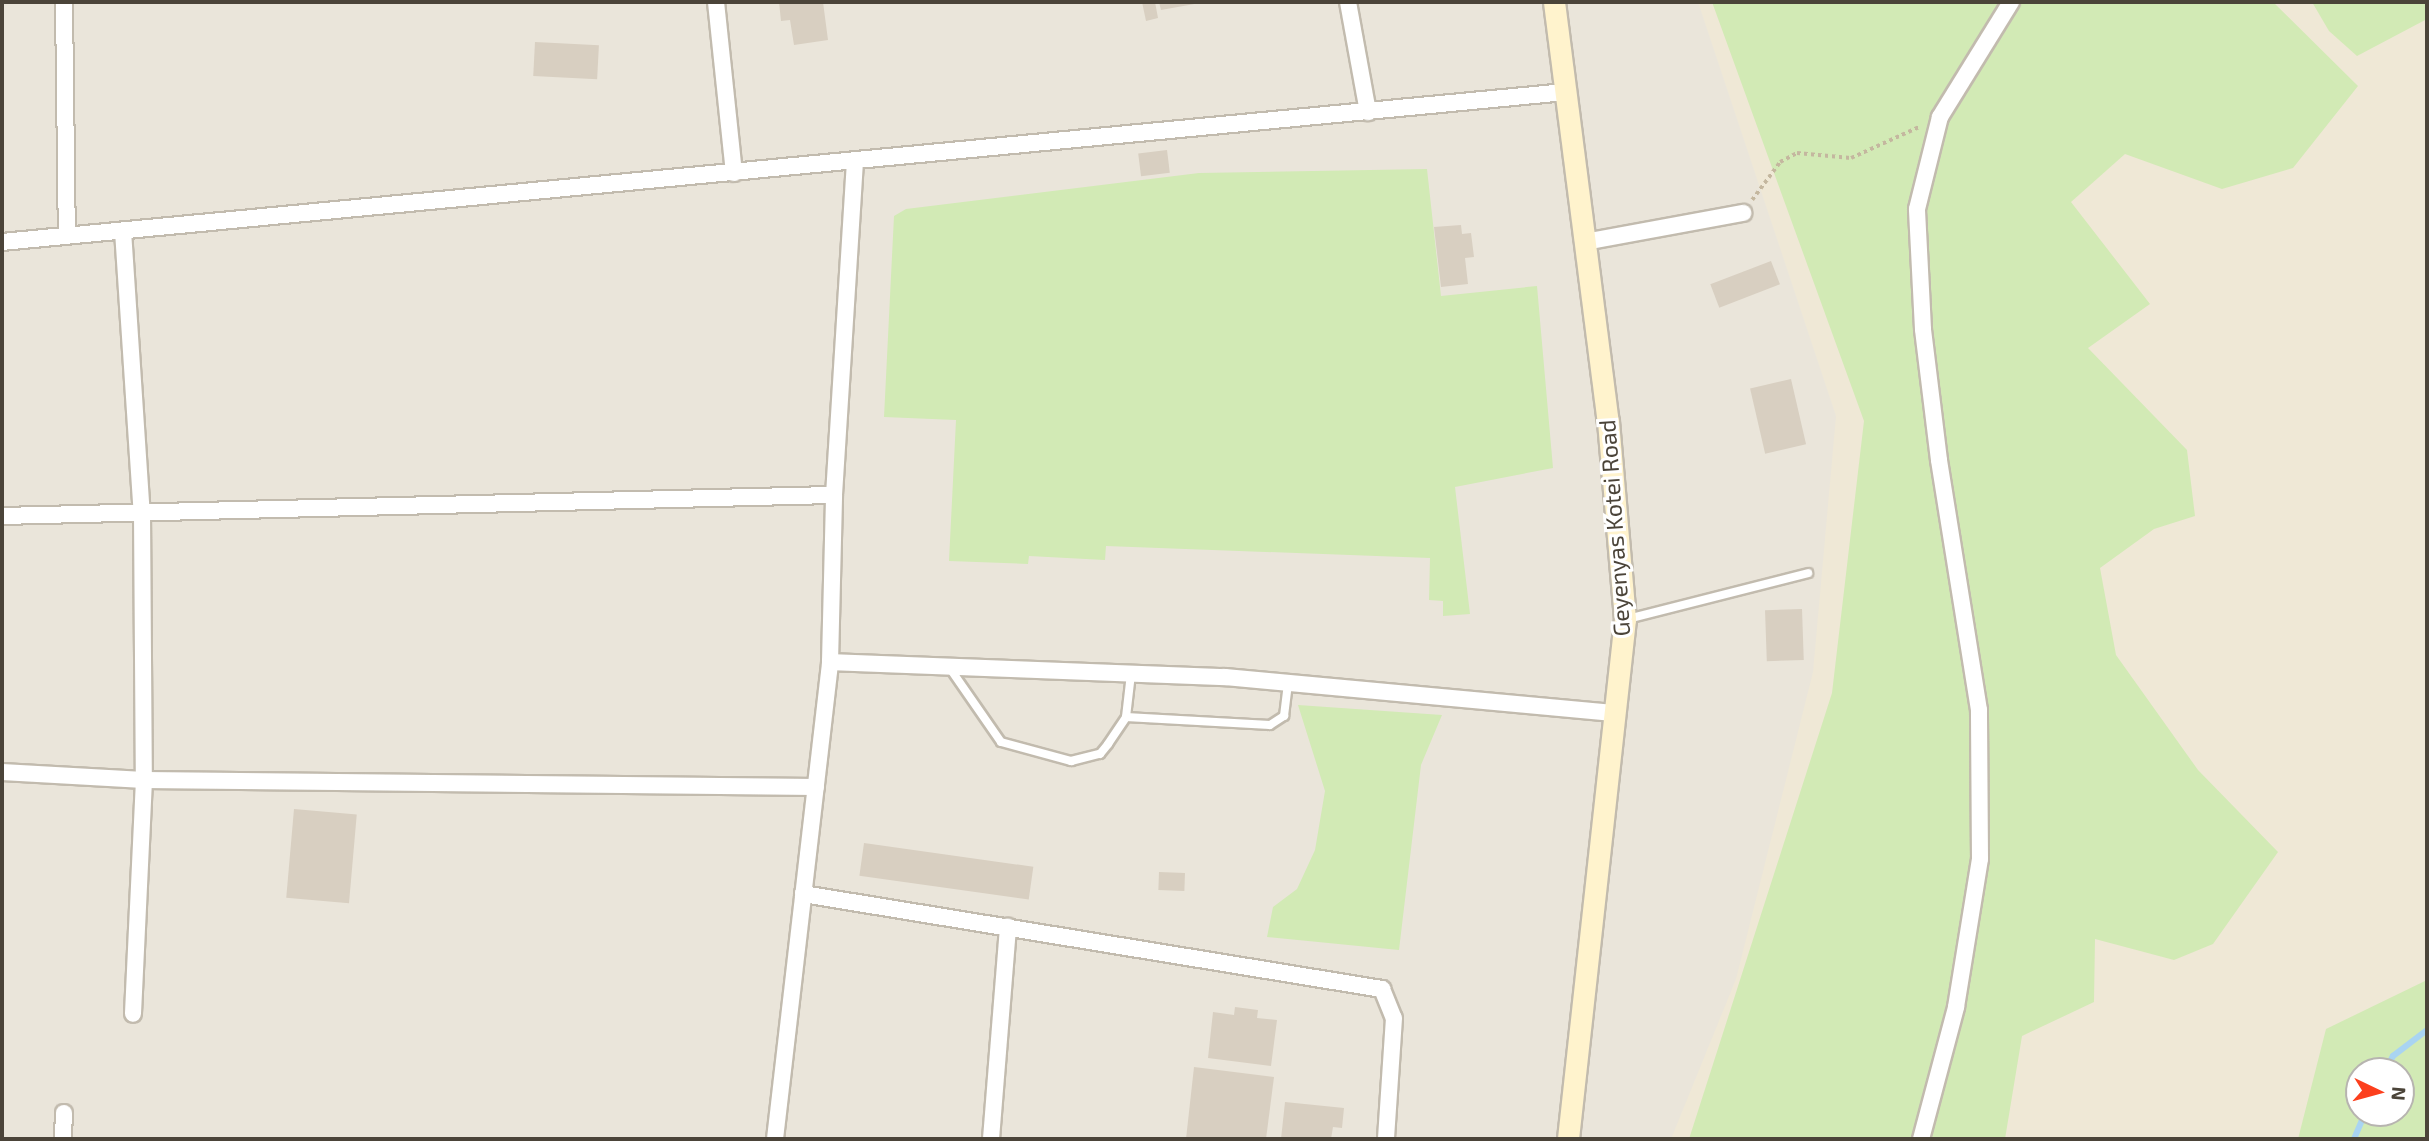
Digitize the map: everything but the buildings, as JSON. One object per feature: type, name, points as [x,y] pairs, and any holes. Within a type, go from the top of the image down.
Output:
[{"type":"street","points":[[64,2],[67,235]]},
{"type":"street","points":[[716,2],[734,173]]},
{"type":"street","points":[[1348,2],[1368,112]]},
{"type":"street","name":"Geyenyas Kotei Road","points":[[1554,2],[1585,242],[1625,619],[1568,1139]]},
{"type":"street","points":[[1921,1139],[1956,1007],[1980,859],[1979,710],[1923,329],[1917,209],[1940,117],[2011,2]]},
{"type":"street","points":[[2,242],[855,162],[1091,134],[1368,112],[1566,92]]},
{"type":"street","points":[[775,1139],[830,662],[834,495],[855,162]]},
{"type":"street","points":[[1585,242],[1742,213]]},
{"type":"street","points":[[123,231],[142,514],[144,780],[133,1014]]},
{"type":"street","points":[[2,516],[142,514],[558,498],[834,495]]},
{"type":"street","points":[[830,662],[1288,683],[1616,713]]},
{"type":"street","points":[[2,772],[144,780],[816,787]]},
{"type":"street","points":[[803,894],[1381,989],[1394,1018],[1386,1139]]},
{"type":"street","points":[[991,1139],[1008,927]]},
{"type":"street","points":[[63,1139],[64,1114]]},
{"type":"lane","points":[[1625,619],[1808,573]]},
{"type":"lane","points":[[949,666],[1011,748],[1071,761],[1100,754],[1126,717],[1131,674]]},
{"type":"lane","points":[[1126,717],[1270,725],[1284,716],[1288,683]]},
{"type":"path","points":[[1742,213],[1780,162],[1797,153],[1851,158],[1940,117]]},
{"type":"shaded area","points":[[2,2],[2427,2],[2427,1139],[2,1139]]},
{"type":"shaded area","points":[[1698,2],[2427,2],[2427,1139],[1671,1139],[1736,979],[1813,672],[1836,416]]},
{"type":"green space","points":[[1712,2],[2273,2],[2358,86],[2293,168],[2222,189],[2125,154],[2071,202],[2150,304],[2088,348],[2187,450],[2195,516],[2154,529],[2100,568],[2116,655],[2198,770],[2278,852],[2213,944],[2174,960],[2095,939],[2094,1002],[2022,1036],[2005,1139],[1689,1139],[1832,693],[1864,421]]},
{"type":"green space","points":[[2312,2],[2427,2],[2427,19],[2357,56],[2329,31]]},
{"type":"green space","points":[[1427,169],[1441,296],[1537,286],[1553,468],[1455,487],[1470,614],[1443,616],[1443,601],[1429,600],[1430,558],[1106,546],[1105,560],[1029,556],[1028,564],[949,561],[956,420],[884,417],[894,216],[906,209],[1199,173]]},
{"type":"green space","points":[[1298,705],[1442,715],[1421,765],[1399,950],[1267,937],[1273,907],[1297,889],[1315,850],[1325,791]]},
{"type":"green space","points":[[2427,980],[2427,1139],[2298,1139],[2326,1029]]},
{"type":"waterway","points":[[2392,1057],[2427,1030]]},
{"type":"waterway","points":[[2354,1139],[2359,1127]]}]
